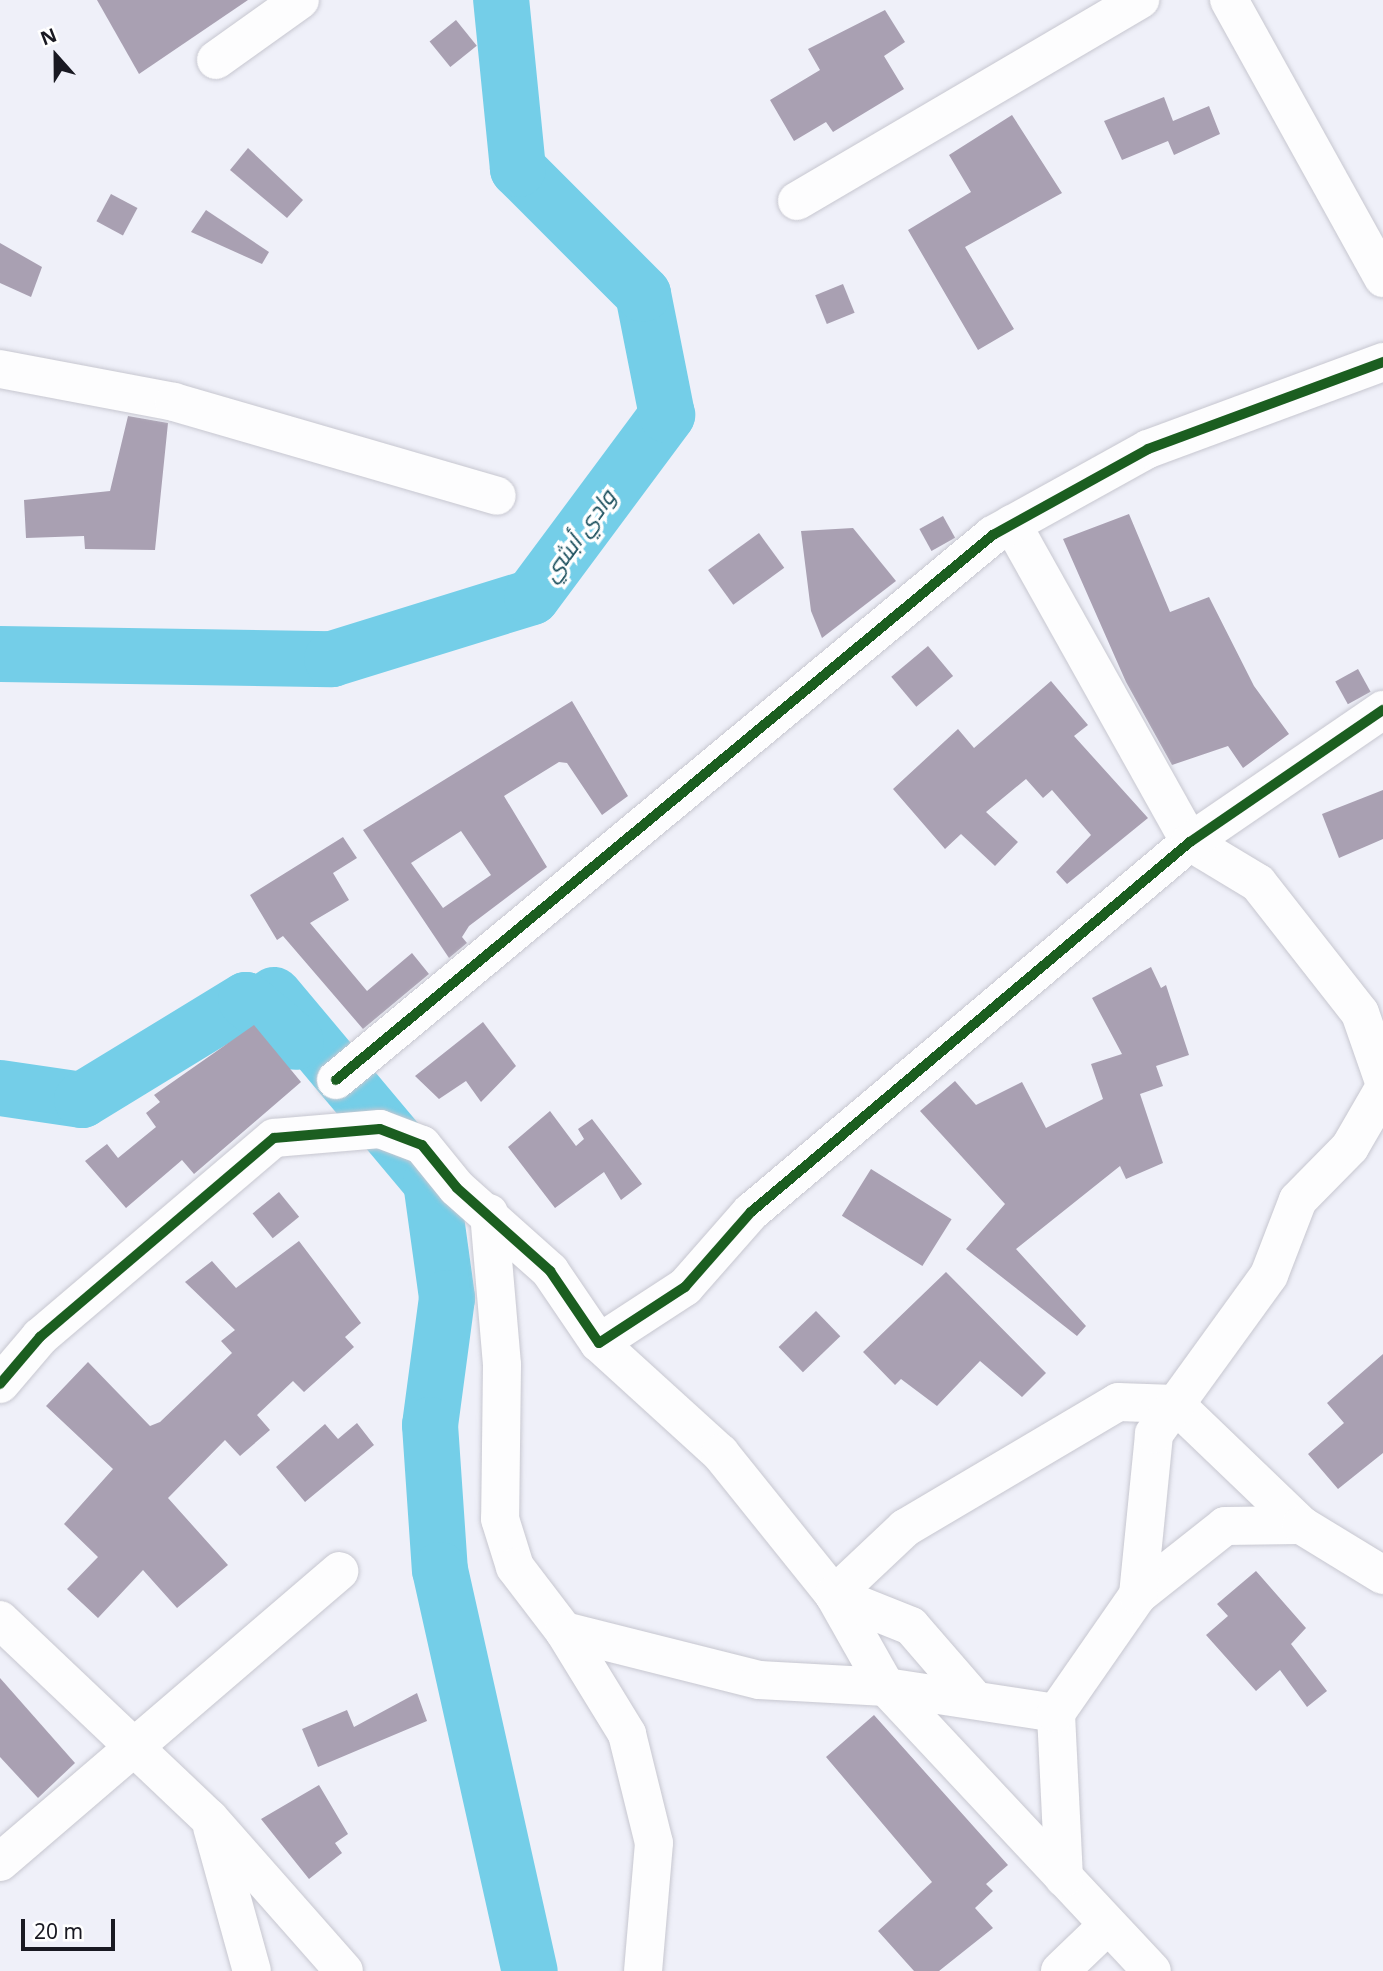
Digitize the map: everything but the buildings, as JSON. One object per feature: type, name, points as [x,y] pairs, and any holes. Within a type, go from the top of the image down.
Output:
[{"type":"street","points":[[216,60],[300,0]]},
{"type":"street","points":[[797,201],[1140,0]]},
{"type":"street","points":[[1229,0],[1383,278]]},
{"type":"street","points":[[335,1080],[1012,524],[1148,449],[1383,362]]},
{"type":"street","points":[[0,369],[174,402],[497,496]]},
{"type":"street","points":[[1012,524],[1191,842],[1258,883],[1372,1011],[1383,1079]]},
{"type":"street","points":[[599,1343],[685,1287],[751,1212],[1191,842],[1383,710]]},
{"type":"street","points":[[1138,1595],[1154,1434],[1269,1275],[1298,1200],[1350,1147],[1383,1090]]},
{"type":"street","points":[[0,1384],[40,1337],[274,1138],[380,1129],[422,1145],[457,1188],[489,1213],[550,1271],[599,1343],[720,1453],[834,1595],[886,1687],[1152,1971]]},
{"type":"street","points":[[489,1213],[502,1365],[500,1519],[515,1567],[564,1630],[626,1734],[654,1843],[643,1971]]},
{"type":"street","points":[[834,1595],[905,1528],[1118,1402],[1175,1404],[1301,1525],[1383,1575]]},
{"type":"street","points":[[1064,1878],[1056,1713],[1138,1595],[1225,1527],[1301,1525]]},
{"type":"street","points":[[0,1862],[130,1747],[339,1571]]},
{"type":"street","points":[[834,1595],[911,1626],[975,1700]]},
{"type":"street","points":[[0,1620],[130,1747],[209,1818],[344,1971]]},
{"type":"street","points":[[564,1630],[759,1680],[886,1687],[1056,1713]]},
{"type":"street","points":[[209,1818],[252,1971]]},
{"type":"street","points":[[1059,1971],[1108,1925]]},
{"type":"waterway","name":"وادي أبشي","points":[[0,654],[332,659],[532,597],[667,415],[643,294],[518,169],[501,0]]},
{"type":"waterway","points":[[274,995],[431,1182],[447,1298],[430,1425],[440,1570],[530,1971]]},
{"type":"waterway","points":[[0,1088],[82,1100],[246,1000],[296,1042]]},
{"type":"cycle path","points":[[336,1080],[993,535],[1148,449],[1383,362]]},
{"type":"cycle path","points":[[0,1384],[40,1337],[274,1138],[380,1129],[422,1145],[457,1188],[550,1271],[599,1343],[685,1287],[751,1212],[1190,842],[1383,710]]}]
